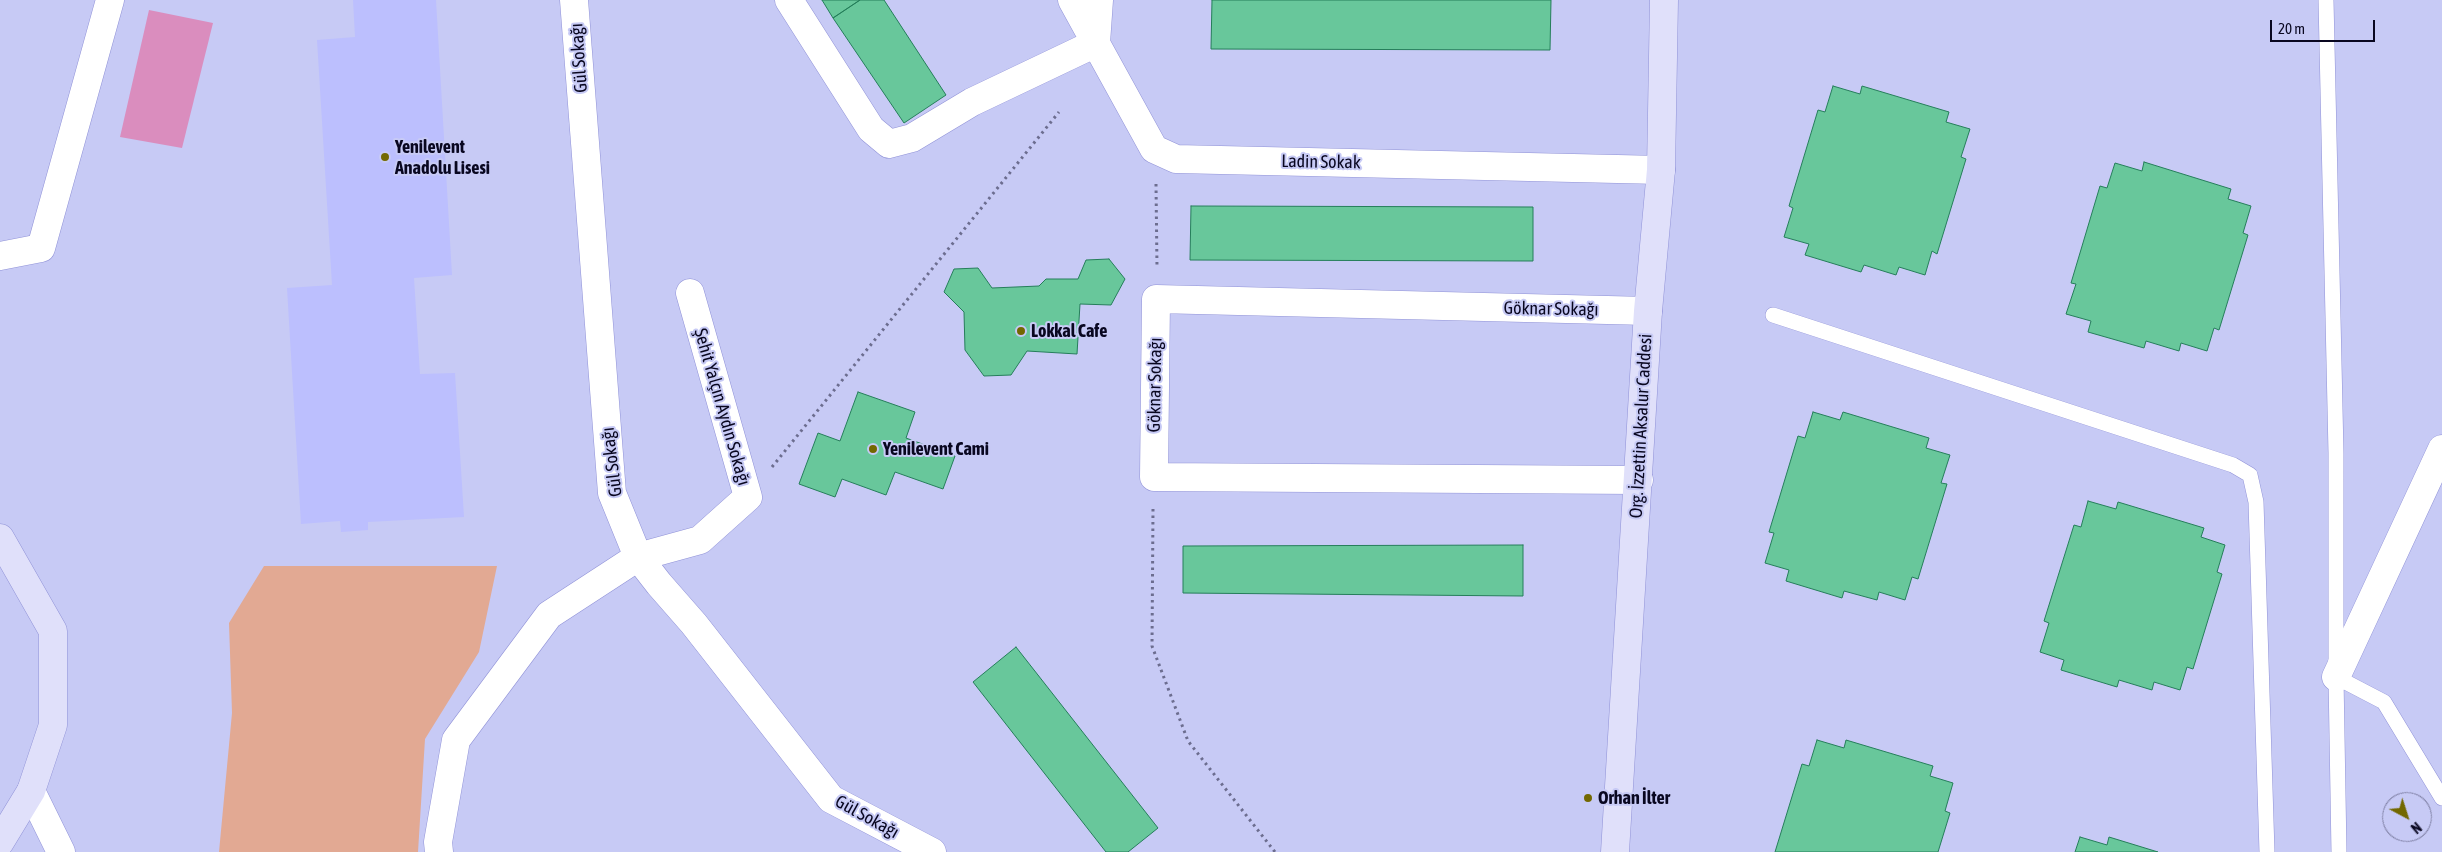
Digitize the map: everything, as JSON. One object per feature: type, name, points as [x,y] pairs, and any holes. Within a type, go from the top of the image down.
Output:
[{"type":"main road","name":"Org. İzzettin Aksalur Caddesi","points":[[1615,852],[1648,311],[1661,170],[1664,0]]},
{"type":"main road","points":[[0,538],[53,632],[53,724],[31,791],[0,842]]},
{"type":"street","points":[[0,256],[41,248],[110,0]]},
{"type":"street","name":"Gül Sokağı","points":[[574,0],[612,493],[638,557],[694,624],[831,799],[932,852]]},
{"type":"street","points":[[789,0],[872,129],[888,144],[912,138],[972,102],[1096,43]]},
{"type":"street","points":[[1072,0],[1154,149]]},
{"type":"street","points":[[1096,43],[1099,0]]},
{"type":"street","name":"Ladin Sokak","points":[[1154,149],[1176,159],[1661,170]]},
{"type":"street","name":"Şehit Yalçın Aydın Sokağı","points":[[439,852],[438,842],[456,740],[549,615],[638,557],[700,540],[748,497],[690,293]]},
{"type":"street","name":"Göknar Sokağı","points":[[1154,477],[1156,299],[1648,311]]},
{"type":"street","points":[[2336,677],[2442,449]]},
{"type":"street","points":[[1154,477],[1639,480]]},
{"type":"street","points":[[31,791],[62,852]]},
{"type":"lane","points":[[2326,0],[2336,443],[2336,677],[2339,852]]},
{"type":"lane","points":[[1773,315],[2233,464],[2250,475],[2256,502],[2267,852]]},
{"type":"lane","points":[[2336,677],[2384,702],[2442,798]]},
{"type":"path","points":[[748,497],[1059,112]]},
{"type":"path","points":[[1154,149],[1158,198],[1156,299]]},
{"type":"path","points":[[1154,477],[1152,646],[1188,741],[1275,852]]},
{"type":"shaded area","name":"Yenilevent Anadolu Lisesi","points":[[353,0],[436,0],[452,275],[414,278],[420,374],[455,373],[464,517],[368,522],[368,530],[341,532],[340,521],[301,524],[287,288],[332,285],[317,40],[355,37]]},
{"type":"shaded area","points":[[149,10],[213,23],[182,148],[120,137]]},
{"type":"shaded area","points":[[264,566],[497,566],[479,652],[425,739],[418,852],[219,852],[232,713],[229,623]]},
{"type":"building","points":[[822,0],[860,0],[833,18]]},
{"type":"building","points":[[860,0],[884,0],[946,95],[904,123],[833,18]]},
{"type":"building","points":[[1212,0],[1551,0],[1550,50],[1211,49]]},
{"type":"building","points":[[1833,86],[1860,94],[1862,86],[1949,112],[1946,122],[1970,129],[1961,157],[1966,159],[1937,254],[1932,251],[1925,275],[1899,267],[1896,275],[1864,265],[1861,272],[1805,255],[1809,244],[1784,237],[1793,208],[1789,206],[1818,110],[1825,112]]},
{"type":"building","points":[[2144,162],[2231,189],[2228,199],[2251,206],[2243,233],[2248,235],[2219,330],[2214,328],[2207,351],[2181,343],[2179,351],[2146,341],[2144,348],[2088,332],[2091,321],[2066,314],[2076,284],[2071,283],[2100,186],[2107,188],[2115,163],[2142,171]]},
{"type":"building","points":[[1191,206],[1533,207],[1533,261],[1190,260]]},
{"type":"building","name":"Lokkal Cafe","points":[[1109,259],[1125,279],[1111,305],[1080,304],[1077,354],[1027,351],[1011,375],[984,376],[965,350],[964,312],[944,292],[954,269],[978,268],[992,288],[1039,286],[1046,279],[1078,279],[1086,260]]},
{"type":"building","name":"Yenilevent Cami","points":[[858,392],[915,412],[906,438],[955,456],[943,489],[895,472],[886,495],[842,479],[835,497],[799,484],[818,433],[840,441]]},
{"type":"building","points":[[1813,412],[1840,420],[1843,412],[1929,438],[1926,448],[1950,455],[1941,483],[1947,484],[1918,579],[1912,577],[1905,600],[1879,592],[1877,600],[1844,591],[1842,598],[1786,581],[1789,570],[1765,563],[1774,533],[1769,532],[1798,436],[1805,438]]},
{"type":"building","points":[[2088,501],[2116,509],[2118,502],[2204,528],[2201,537],[2225,545],[2217,572],[2222,574],[2193,669],[2187,667],[2180,690],[2154,682],[2152,690],[2119,680],[2117,687],[2061,670],[2064,660],[2040,652],[2049,623],[2044,621],[2074,525],[2081,527]]},
{"type":"building","points":[[1523,545],[1523,596],[1183,593],[1183,546]]},
{"type":"building","points":[[1016,647],[1158,828],[1128,852],[1106,852],[973,682]]},
{"type":"building","points":[[1817,740],[1844,748],[1846,740],[1933,766],[1930,776],[1953,783],[1945,811],[1950,813],[1938,852],[1775,852],[1802,764],[1809,766]]},
{"type":"building","points":[[2080,837],[2107,845],[2109,837],[2158,852],[2075,852]]},
{"type":"place","name":"Yenilevent Anadolu Lisesi","points":[[385,157]]},
{"type":"place","name":"Lokkal Cafe","points":[[1021,331]]},
{"type":"place","name":"Yenilevent Cami","points":[[873,449]]},
{"type":"place","name":"Orhan İlter","points":[[1588,798]]}]
